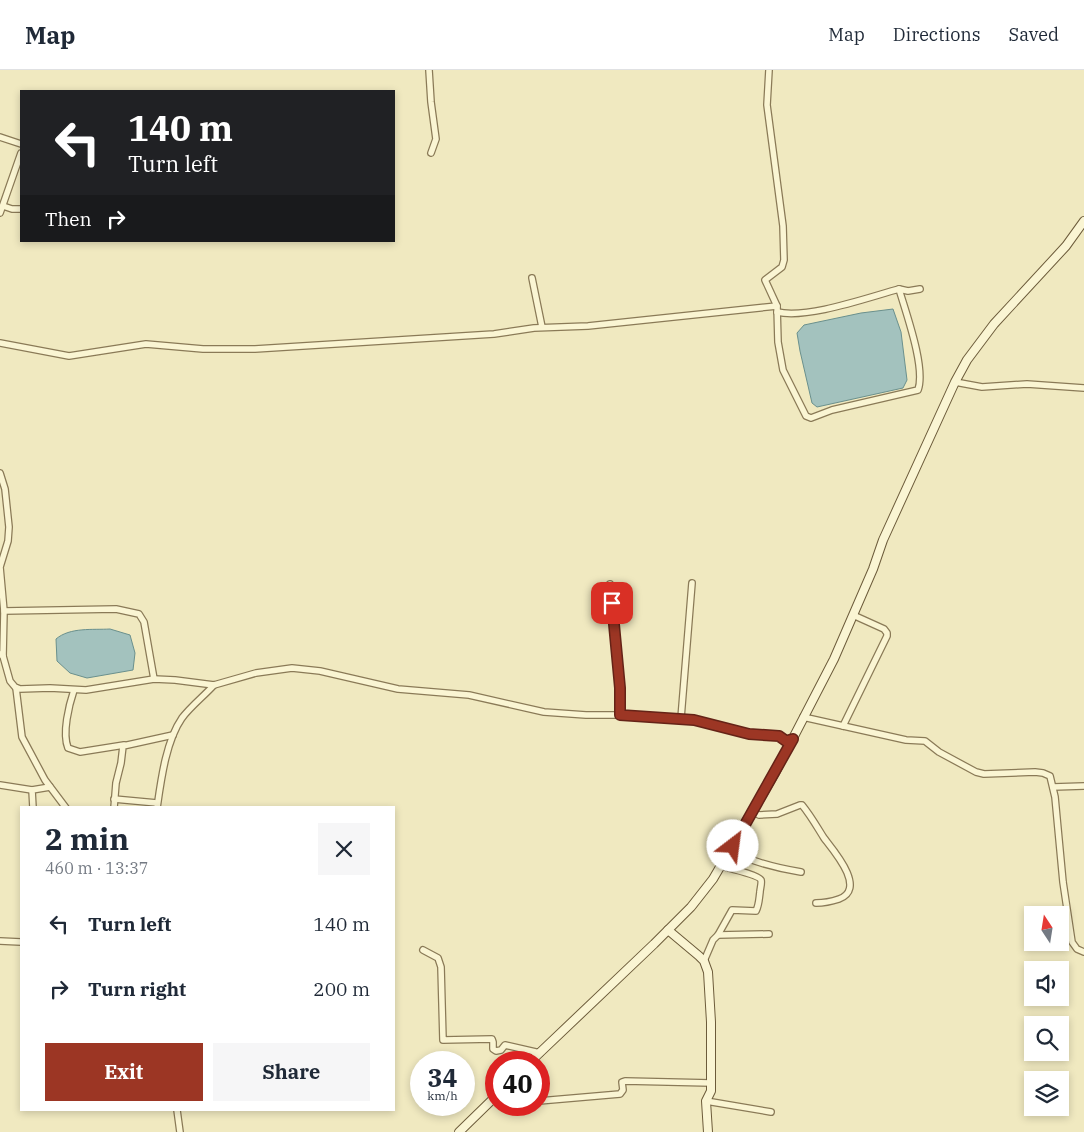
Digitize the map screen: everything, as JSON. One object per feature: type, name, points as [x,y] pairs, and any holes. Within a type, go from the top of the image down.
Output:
[{"type":"street","points":[[429,70],[436,139],[432,153]]},
{"type":"street","points":[[762,70],[768,72],[767,105],[784,226],[784,260],[782,267],[766,280],[777,310],[778,342],[783,370],[806,416],[811,418],[832,410],[918,390],[919,362],[900,290]]},
{"type":"street","points":[[0,137],[20,144]]},
{"type":"street","points":[[20,156],[1,210],[20,209]]},
{"type":"street","points":[[542,1051],[700,897],[721,866],[793,739],[834,659],[873,569],[883,540],[955,382],[967,360],[994,324],[1066,246],[1084,221]]},
{"type":"street","points":[[532,278],[542,327]]},
{"type":"street","points":[[0,343],[68,356],[146,344],[211,349],[264,348],[494,334],[542,327],[588,326],[777,310],[790,315],[811,312],[900,290],[920,289]]},
{"type":"street","points":[[955,382],[982,387],[1028,384],[1084,388]]},
{"type":"street","points":[[0,473],[6,488],[9,527],[8,541],[2,560],[0,576],[4,611],[1,655],[8,677],[16,688],[74,690],[154,680],[175,680],[214,685],[256,673],[292,668],[320,671],[398,689],[469,695],[544,712],[586,716],[620,715],[681,718],[705,722],[749,734],[779,736],[786,741],[793,739]]},
{"type":"street","points":[[681,718],[692,582]]},
{"type":"street","points":[[610,584],[620,688],[620,715]]},
{"type":"street","points":[[4,611],[116,610],[139,614],[144,622],[154,680]]},
{"type":"street","points":[[843,726],[887,636],[884,629],[853,615]]},
{"type":"street","points":[[114,799],[157,806],[173,735],[182,718],[214,685]]},
{"type":"street","points":[[16,688],[22,737],[50,787],[64,806]]},
{"type":"street","points":[[74,690],[67,716],[66,744],[68,748],[80,752],[173,735]]},
{"type":"street","points":[[803,717],[906,740],[924,741],[938,752],[976,772],[984,774],[1043,773],[1050,776],[1053,787],[1063,882],[1072,942],[1077,949],[1084,952]]},
{"type":"street","points":[[114,806],[124,745]]},
{"type":"street","points":[[0,785],[32,790],[50,787]]},
{"type":"street","points":[[1053,787],[1084,786]]},
{"type":"street","points":[[32,790],[33,806]]},
{"type":"street","points":[[753,812],[759,815],[777,814],[802,805],[815,821],[844,866],[850,886],[850,890],[843,898],[826,904],[816,902]]},
{"type":"street","points":[[730,851],[752,861],[801,872]]},
{"type":"street","points":[[704,961],[713,940],[718,935],[732,910],[756,911],[759,903],[761,881],[759,877],[721,866]]},
{"type":"street","points":[[668,930],[704,961],[710,980],[711,1090],[706,1101],[708,1132]]},
{"type":"street","points":[[718,935],[769,934]]},
{"type":"street","points":[[0,942],[20,942]]},
{"type":"street","points":[[423,950],[438,958],[441,967],[443,1040],[492,1039],[493,1049],[496,1051],[501,1050],[506,1045],[532,1051]]},
{"type":"street","points":[[550,1100],[620,1094],[623,1090],[622,1082],[625,1081],[711,1083]]},
{"type":"street","points":[[706,1101],[771,1112]]},
{"type":"street","points":[[459,1132],[485,1107]]},
{"type":"street","points":[[177,1111],[180,1132]]},
{"type":"water","points":[[893,309],[901,332],[907,380],[903,388],[817,407],[812,403],[797,333],[804,325],[861,313]]},
{"type":"water","points":[[110,629],[130,635],[135,653],[133,670],[87,678],[70,673],[57,661],[56,639],[62,635],[82,630]]},
{"type":"route","points":[[612,603],[616,662],[620,688],[620,715],[694,720],[716,724],[749,734],[779,736],[786,741],[793,739],[733,846]]}]
